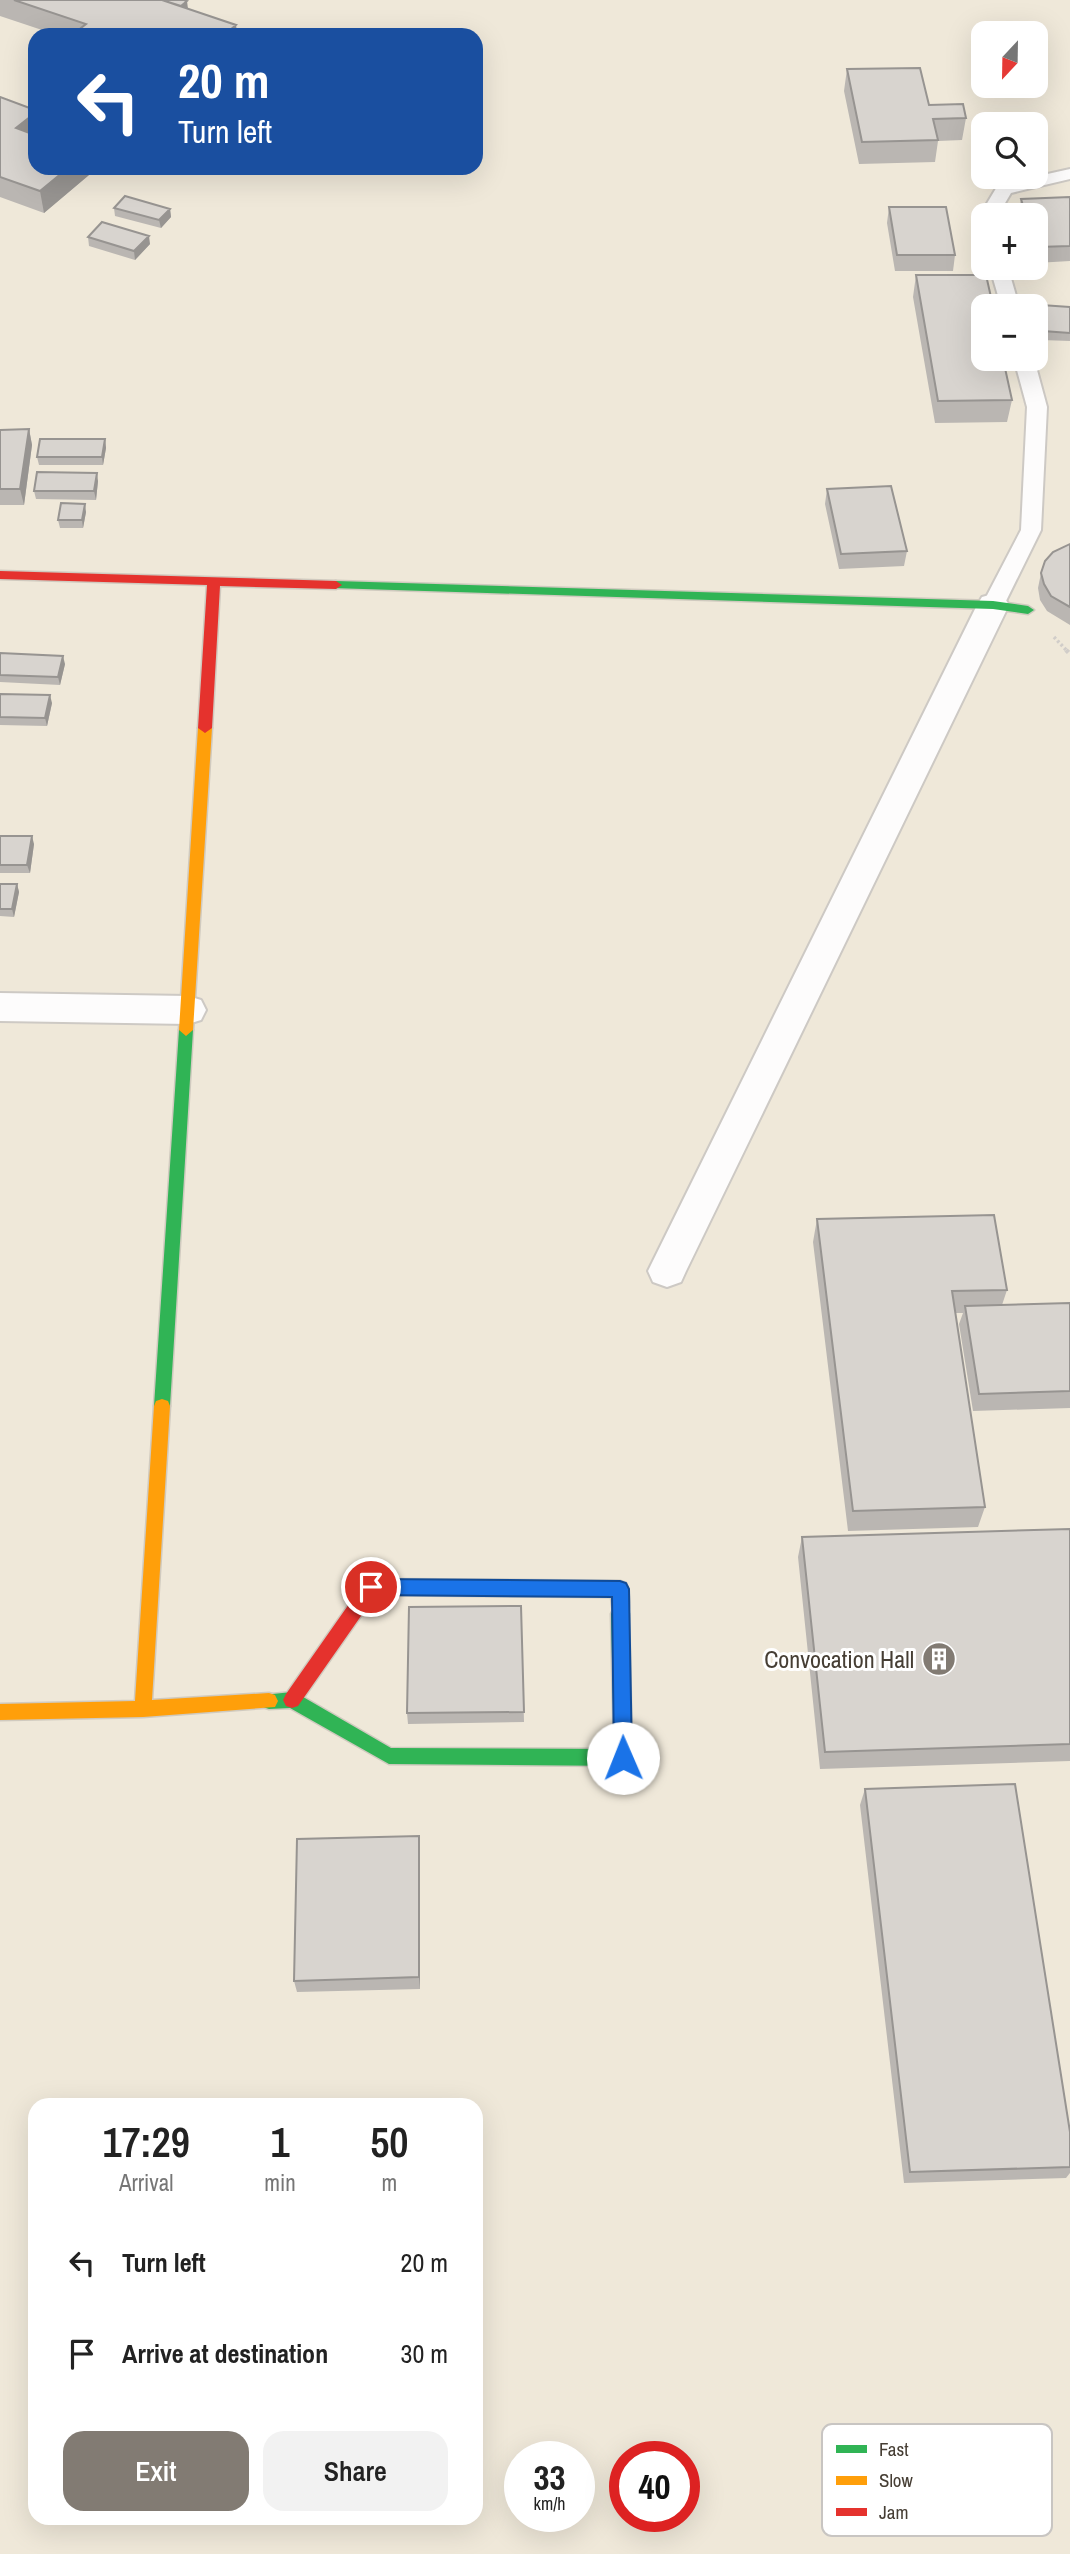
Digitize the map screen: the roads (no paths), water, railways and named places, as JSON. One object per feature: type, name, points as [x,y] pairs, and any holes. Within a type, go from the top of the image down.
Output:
[{"type":"street","points":[[0,575],[993,605],[1028,610]]},
{"type":"street","points":[[143,1709],[214,582]]},
{"type":"street","points":[[667,1270],[993,605]]},
{"type":"street","points":[[0,1006],[188,1010]]},
{"type":"street","points":[[0,1712],[143,1709],[292,1700],[389,1756],[623,1758],[620,1589],[371,1587],[292,1700]]},
{"type":"lane","points":[[996,203],[1004,189],[1070,174]]},
{"type":"lane","points":[[993,605],[1031,530],[1037,407],[1027,371]]},
{"type":"place","name":"Convocation Hall","points":[[939,1659]]}]
